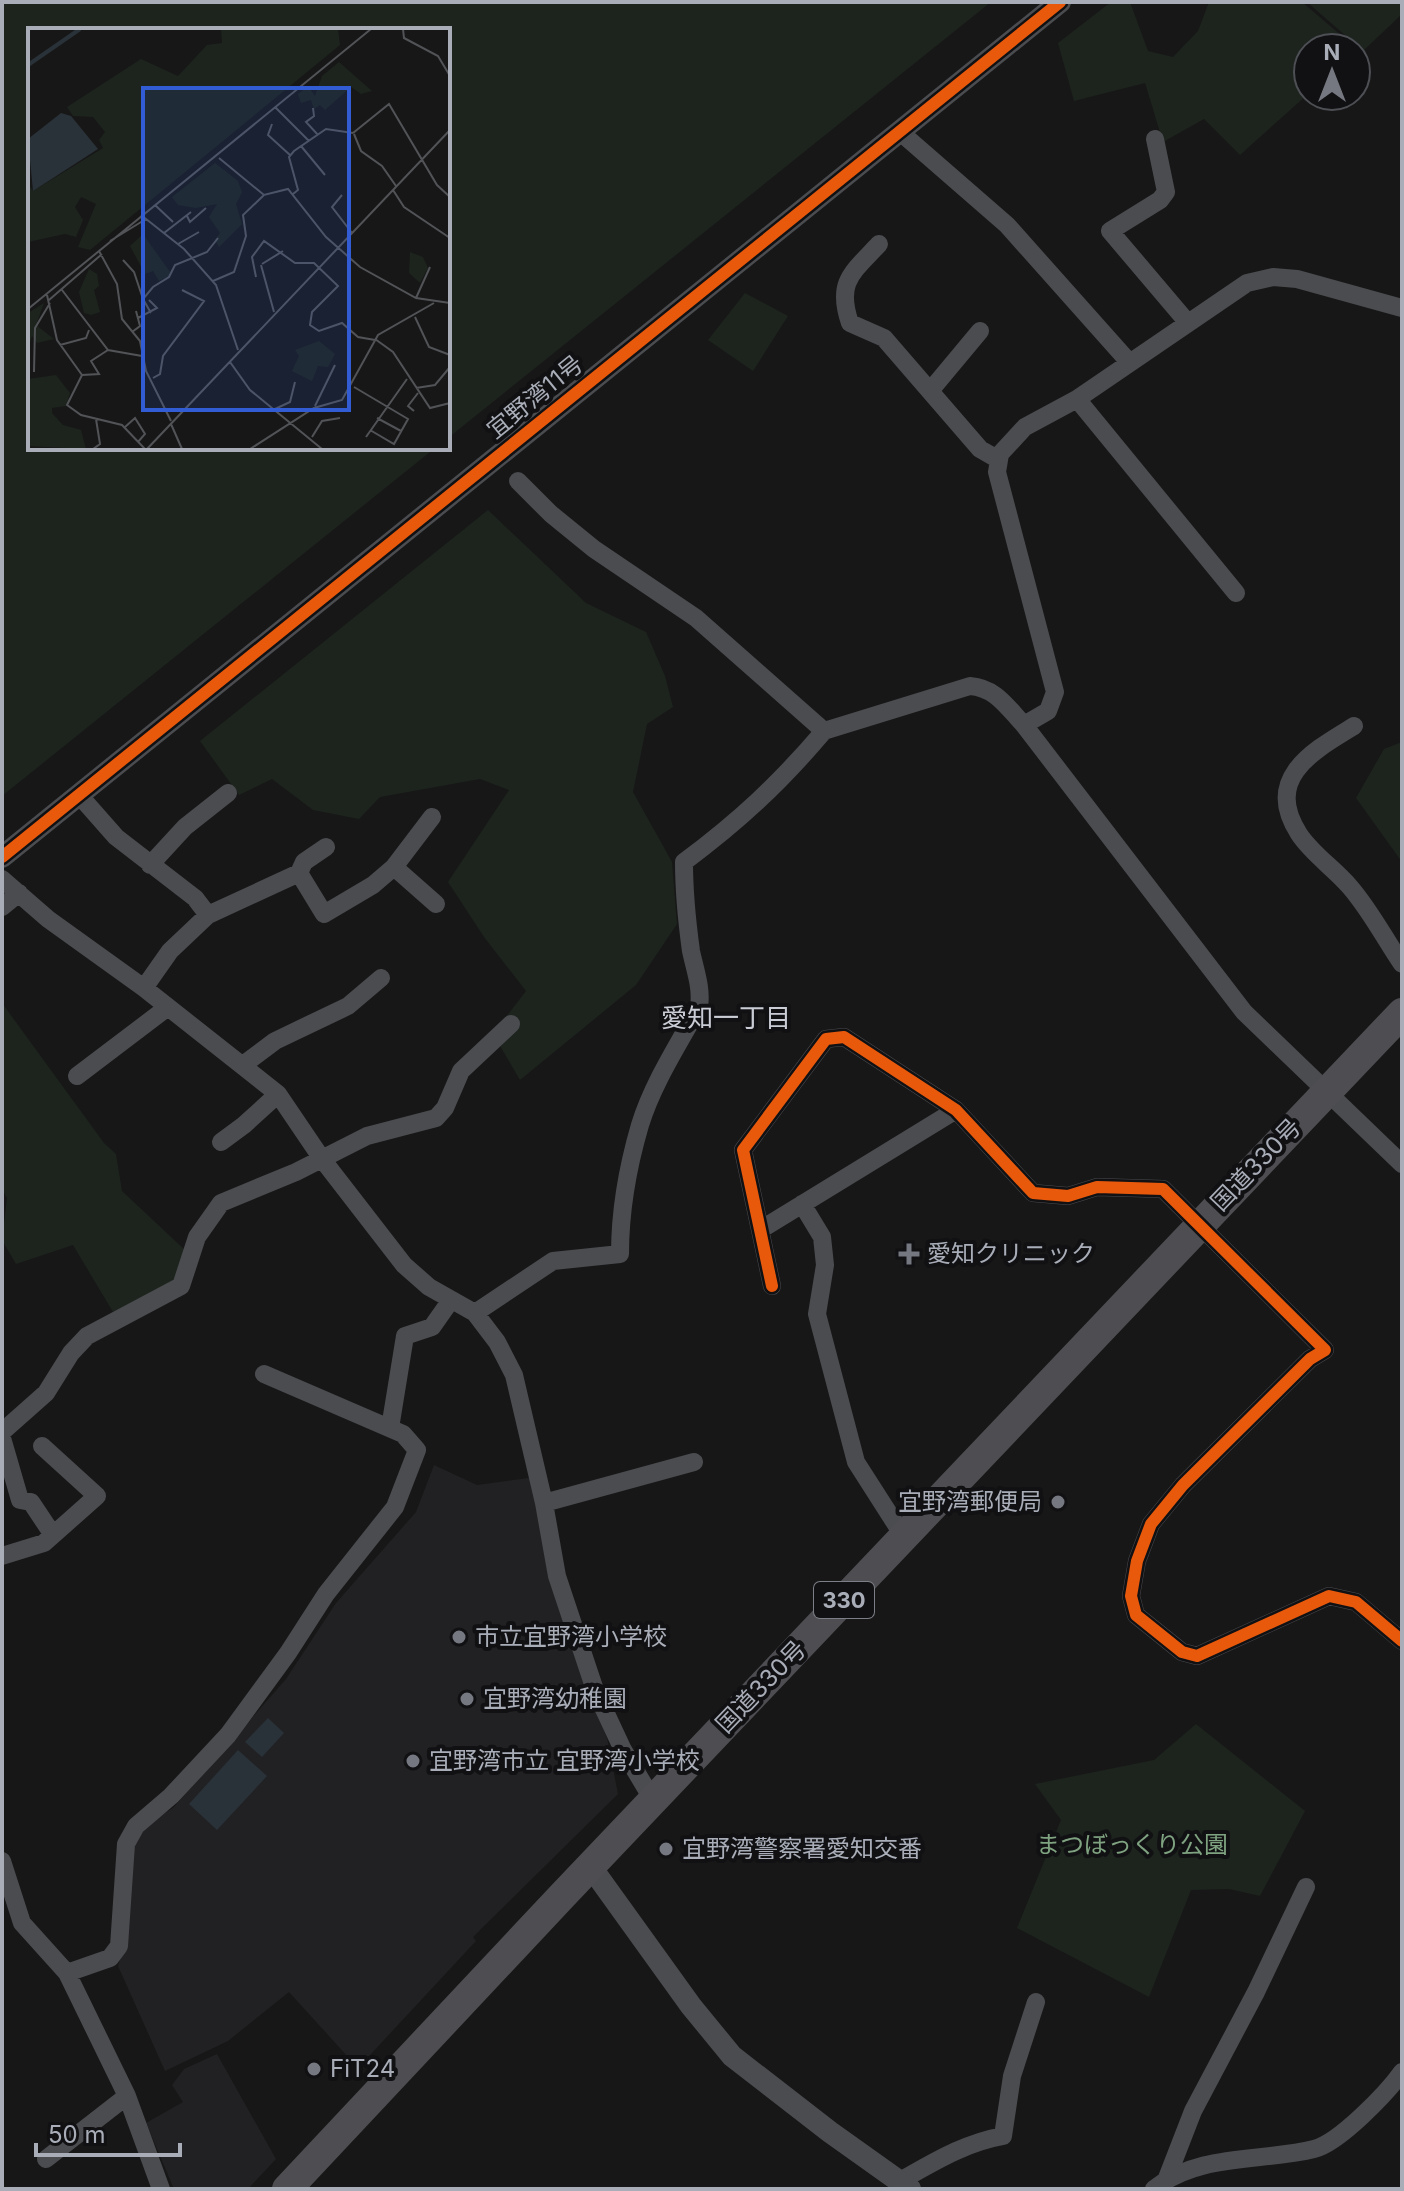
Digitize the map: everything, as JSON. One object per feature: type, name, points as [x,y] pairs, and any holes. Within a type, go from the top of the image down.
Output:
[{"type":"highway","name":"国道330号","points":[[287,2189],[1402,1013]]},
{"type":"street","name":"宜野湾11号","points":[[2,857],[1060,2]]},
{"type":"street","points":[[899,131],[1007,225],[1129,362]]},
{"type":"street","points":[[1155,139],[1166,192],[1160,200],[1110,231],[1188,323]]},
{"type":"street","points":[[879,244],[851,273],[842,300],[850,323],[884,338],[980,449],[999,460]]},
{"type":"street","points":[[1024,725],[1048,711],[1055,692],[997,472],[1000,454],[1025,427],[1077,399],[1247,283],[1273,277],[1297,279],[1402,308]]},
{"type":"street","points":[[930,391],[980,331]]},
{"type":"street","points":[[1077,399],[1236,593]]},
{"type":"street","points":[[518,481],[551,514],[594,549],[696,618],[824,731]]},
{"type":"street","points":[[475,1313],[553,1261],[620,1254],[620,1217],[640,1124],[660,1079],[699,1007],[701,996],[691,951],[684,862],[732,826],[783,779],[824,731],[970,686],[985,687],[1024,725],[1244,1012],[1402,1164]]},
{"type":"street","points":[[1354,726],[1310,753],[1292,774],[1287,791],[1289,811],[1299,835],[1352,889],[1402,964]]},
{"type":"street","points":[[150,865],[185,827],[228,793]]},
{"type":"street","points":[[79,795],[116,837],[195,898],[208,915]]},
{"type":"street","points":[[299,873],[324,914],[373,885],[394,867],[432,817]]},
{"type":"street","points":[[144,988],[170,951],[208,915],[299,873],[304,862],[326,847]]},
{"type":"street","points":[[394,867],[436,904]]},
{"type":"street","points":[[2,879],[48,919],[144,988],[278,1094],[322,1159],[404,1265],[429,1287],[475,1313],[497,1342],[514,1375],[544,1503],[557,1576],[595,1690],[623,1750],[653,1800]]},
{"type":"street","points":[[2,907],[19,893]]},
{"type":"street","points":[[243,1065],[275,1041],[348,1006],[381,978]]},
{"type":"street","points":[[77,1076],[168,1007]]},
{"type":"street","points":[[53,1535],[31,1502],[20,1500],[2,1435],[46,1393],[71,1353],[87,1336],[181,1286],[197,1237],[221,1203],[367,1136],[436,1118],[445,1108],[461,1071],[511,1024]]},
{"type":"street","points":[[772,1286],[743,1150],[826,1039],[844,1037],[956,1110],[1033,1193],[1068,1196],[1097,1187],[1163,1189],[1325,1350],[1310,1359],[1183,1485],[1151,1524],[1137,1561],[1131,1596],[1136,1615],[1182,1652],[1197,1656],[1329,1596],[1356,1602],[1402,1641]]},
{"type":"street","points":[[221,1142],[278,1094]]},
{"type":"street","points":[[760,1230],[956,1110]]},
{"type":"street","points":[[802,1204],[822,1237],[825,1265],[817,1314],[856,1462],[904,1537]]},
{"type":"street","points":[[390,1428],[405,1336],[432,1327],[451,1300]]},
{"type":"street","points":[[67,1973],[110,1958],[119,1946],[126,1844],[136,1826],[171,1796],[228,1735],[288,1653],[326,1594],[395,1507],[417,1450],[403,1434],[264,1374]]},
{"type":"street","points":[[2,1556],[44,1543],[97,1496],[42,1446]]},
{"type":"street","points":[[544,1503],[694,1462]]},
{"type":"street","points":[[2,1861],[22,1923],[67,1973],[127,2096],[161,2189]]},
{"type":"street","points":[[591,1867],[691,2006],[732,2056],[905,2185],[950,2152],[977,2141],[1003,2136],[1012,2076],[1036,2002]]},
{"type":"street","points":[[1160,2184],[1193,2111],[1256,1992],[1306,1887]]},
{"type":"street","points":[[1160,2184],[1187,2169],[1317,2148],[1352,2125],[1394,2084],[1402,2072]]},
{"type":"street","points":[[46,2159],[127,2096]]},
{"type":"shaded area","name":"宜野湾市立 宜野湾小学校","points":[[434,1465],[477,1485],[536,1477],[556,1598],[607,1738],[618,1794],[473,1937],[476,1941],[358,2068],[289,1992],[228,2041],[165,2071],[118,1966],[126,1940],[134,1841],[156,1818],[173,1808],[286,1679],[336,1603],[416,1512]]},
{"type":"shaded area","points":[[268,1718],[284,1733],[262,1757],[245,1742]]},
{"type":"shaded area","points":[[238,1750],[267,1776],[217,1830],[189,1804]]},
{"type":"shaded area","points":[[217,2054],[276,2159],[248,2189],[174,2189],[146,2123],[183,2102],[172,2085],[184,2069]]},
{"type":"green space","points":[[2,2],[991,2],[450,436],[450,28],[28,28],[28,450],[433,450],[2,796]]},
{"type":"green space","points":[[1111,2],[1130,2],[1148,51],[1173,57],[1198,31],[1209,2],[1302,2],[1337,32],[1292,32],[1292,108],[1240,155],[1204,119],[1163,142],[1145,83],[1074,101],[1058,43]]},
{"type":"green space","points":[[1307,2],[1402,2],[1402,14],[1372,42],[1372,32],[1341,32]]},
{"type":"green space","points":[[745,293],[788,316],[753,371],[708,340]]},
{"type":"green space","points":[[488,510],[586,603],[646,632],[665,676],[673,707],[647,724],[633,792],[672,862],[677,924],[636,985],[520,1080],[493,1034],[526,991],[484,937],[448,882],[509,790],[480,779],[380,797],[359,819],[313,810],[272,779],[239,795],[200,741]]},
{"type":"green space","points":[[1402,742],[1402,862],[1356,798],[1384,749]]},
{"type":"green space","points":[[2,1003],[104,1143],[116,1154],[122,1191],[186,1251],[177,1282],[113,1312],[73,1245],[16,1264],[2,1240],[7,1198],[2,1189]]},
{"type":"green space","name":"まつぼっくり公園","points":[[1196,1724],[1305,1811],[1260,1896],[1229,1889],[1191,1890],[1149,1997],[1017,1928],[1061,1820],[1035,1784],[1154,1760]]},
{"type":"cycle path","points":[[2,857],[1060,2]]},
{"type":"cycle path","points":[[772,1286],[743,1150],[826,1039],[844,1037],[956,1110],[1033,1193],[1068,1196],[1097,1187],[1163,1189],[1325,1350],[1310,1359],[1183,1485],[1151,1524],[1137,1561],[1131,1596],[1136,1615],[1182,1652],[1197,1656],[1329,1596],[1356,1602],[1402,1641]]},
{"type":"place","name":"愛知クリニック","points":[[909,1254]]},
{"type":"place","name":"宜野湾郵便局","points":[[1058,1502]]},
{"type":"place","name":"市立宜野湾小学校","points":[[459,1637]]},
{"type":"place","name":"宜野湾幼稚園","points":[[467,1699]]},
{"type":"place","name":"宜野湾市立 宜野湾小学校","points":[[413,1761]]},
{"type":"place","name":"宜野湾警察署愛知交番","points":[[666,1849]]},
{"type":"place","name":"FiT24","points":[[314,2069]]},
{"type":"district","name":"愛知一丁目","points":[[726,1018]]}]
